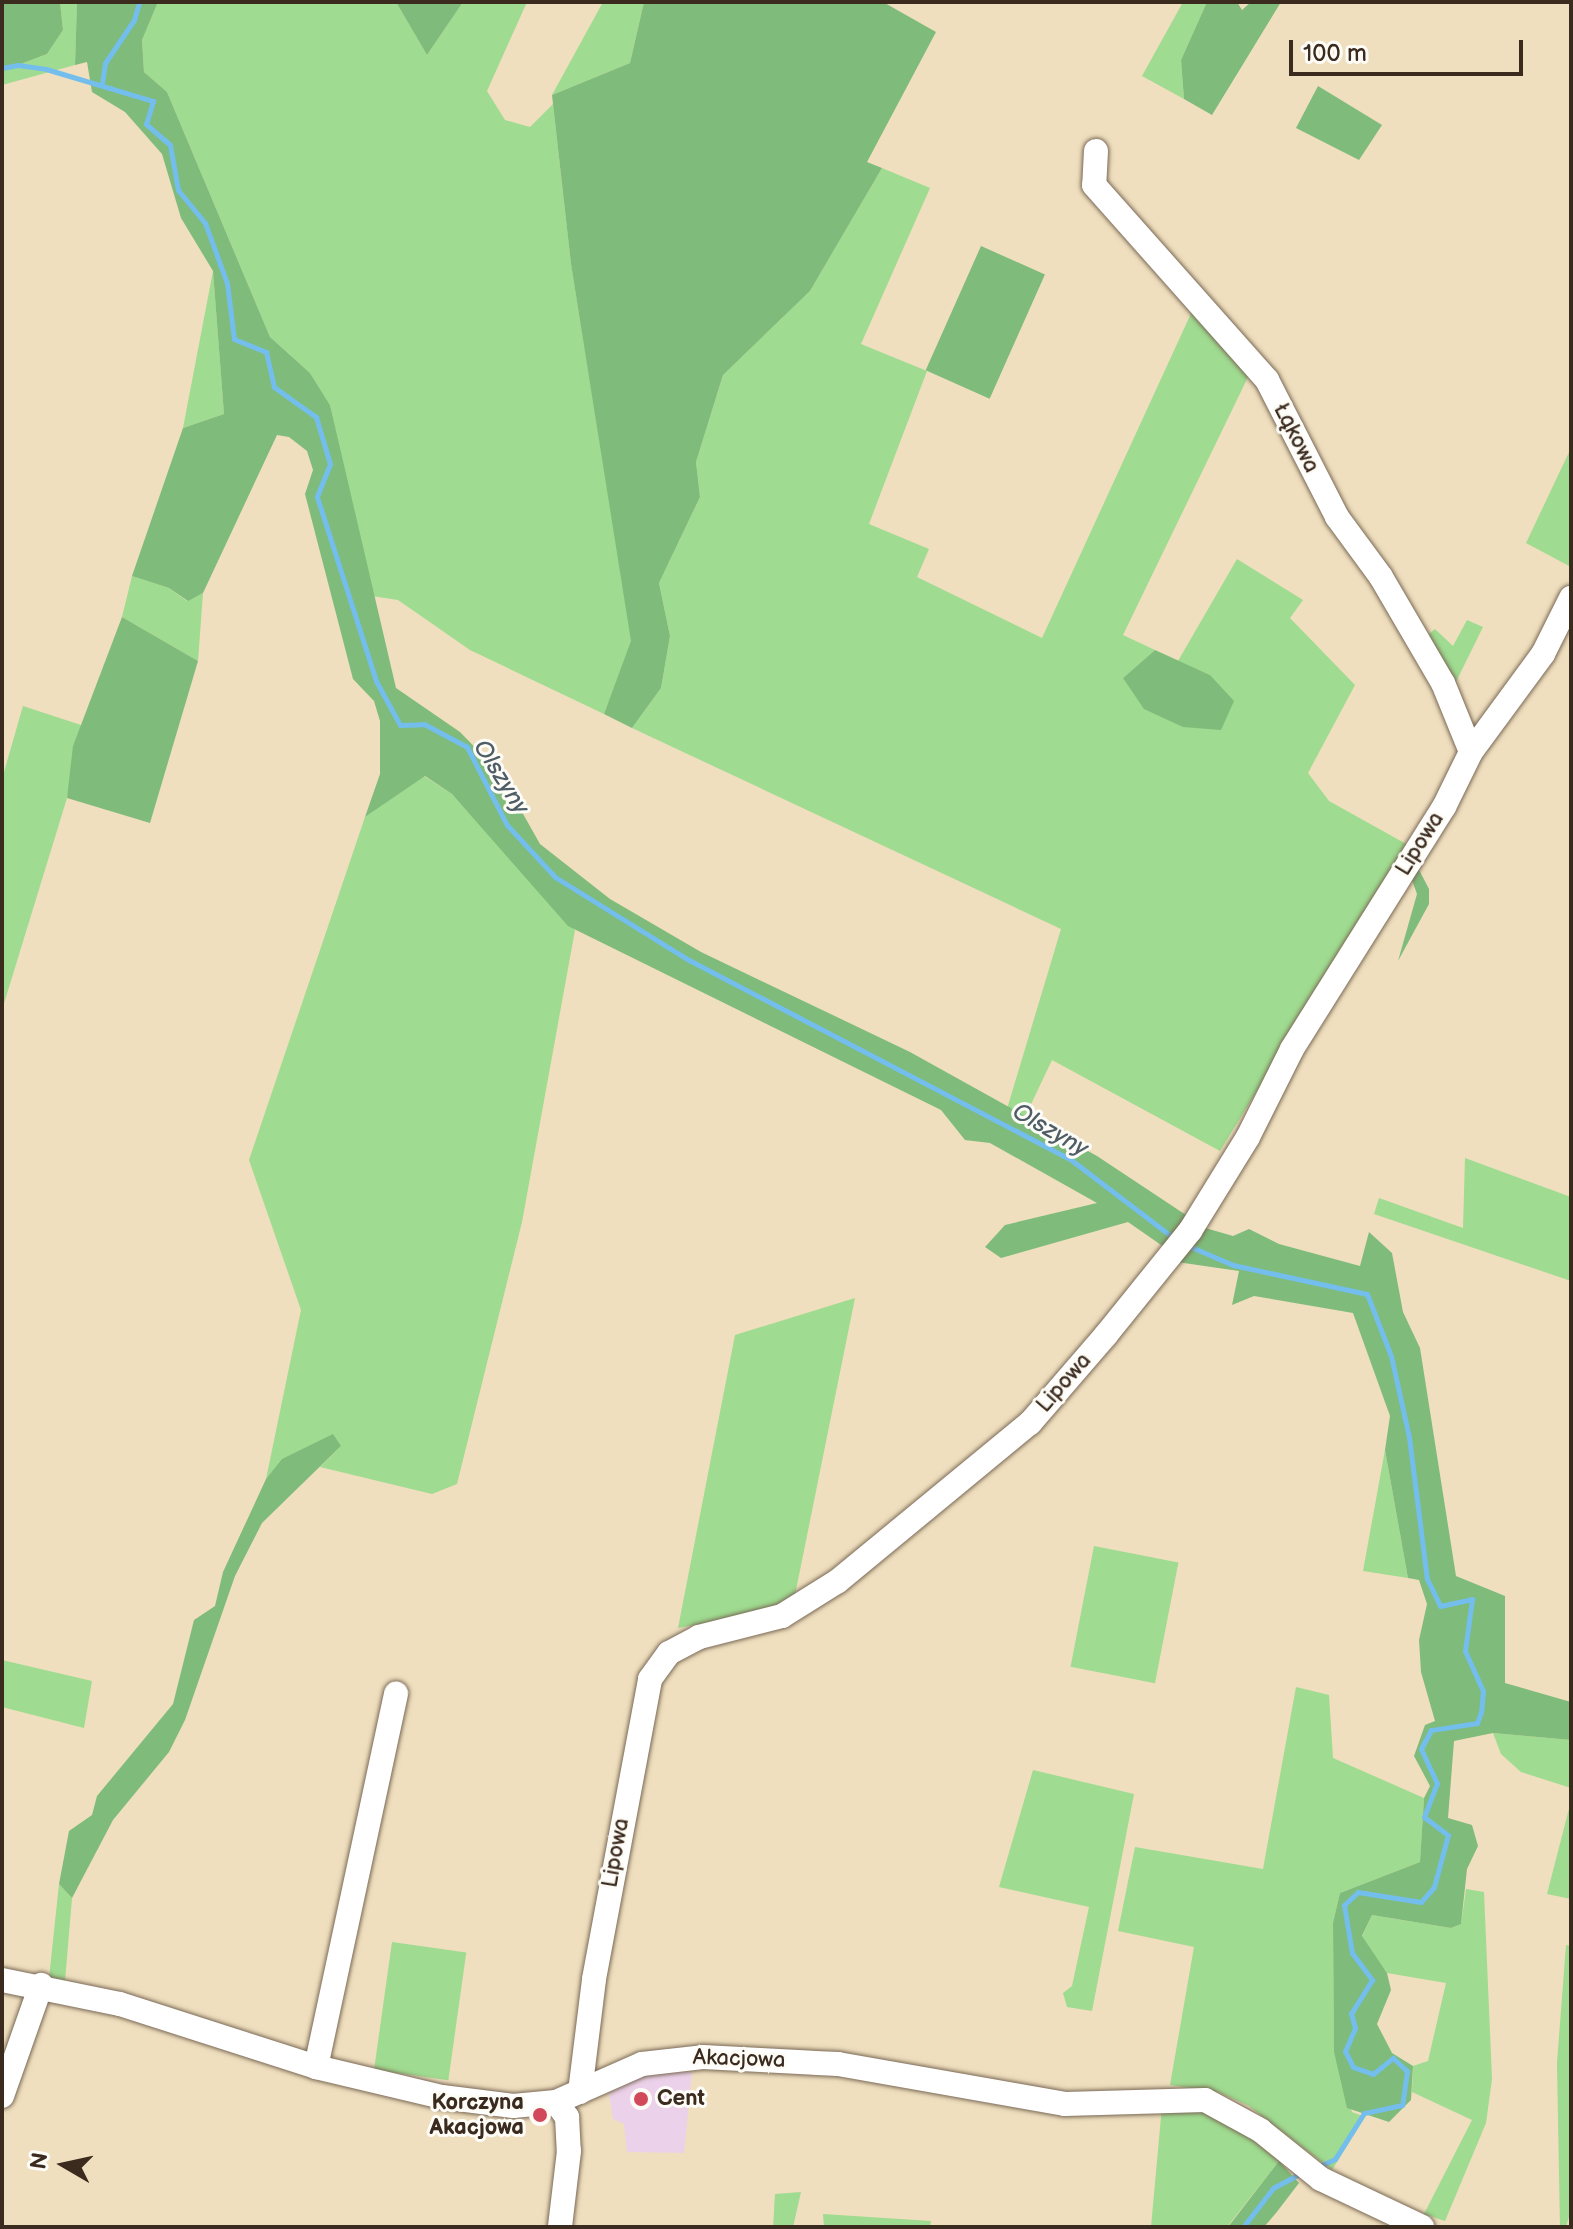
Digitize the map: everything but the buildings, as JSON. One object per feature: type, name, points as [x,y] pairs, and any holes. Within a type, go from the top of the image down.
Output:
[{"type":"street","name":"Łąkowa","points":[[1096,151],[1094,185],[1267,380],[1337,517],[1381,577],[1443,683],[1471,752]]},
{"type":"street","name":"Lipowa","points":[[580,2092],[594,1979],[650,1679],[669,1653],[699,1637],[782,1616],[838,1581],[1030,1423],[1190,1231],[1248,1137],[1292,1049],[1444,807],[1471,752],[1543,654],[1571,598]]},
{"type":"street","points":[[316,2067],[396,1693]]},
{"type":"street","name":"Akacjowa","points":[[2,1980],[41,1985],[120,2004],[316,2067],[442,2097],[513,2106],[556,2102],[642,2064],[703,2057],[867,2067],[1065,2104],[1183,2097],[1231,2110],[1298,2165],[1422,2227]]},
{"type":"street","points":[[2,2096],[41,1985]]},
{"type":"street","points":[[556,2102],[567,2117],[569,2151],[560,2227]]},
{"type":"shaded area","points":[[645,2070],[692,2072],[684,2153],[627,2152],[624,2124],[613,2119],[609,2093]]},
{"type":"green space","points":[[2,2],[60,2],[63,30],[47,54],[2,71]]},
{"type":"green space","points":[[60,2],[77,2],[75,65],[2,85],[2,71],[47,54],[63,30]]},
{"type":"green space","points":[[77,2],[158,2],[142,40],[144,72],[167,92],[270,337],[310,373],[330,405],[396,688],[460,732],[500,773],[540,844],[610,899],[701,952],[910,1052],[1097,1156],[1186,1215],[1164,1247],[1128,1222],[1001,1258],[985,1247],[1005,1225],[1097,1203],[990,1143],[965,1140],[941,1110],[568,926],[452,794],[425,776],[365,817],[380,774],[380,721],[374,701],[353,679],[305,494],[313,470],[307,451],[289,437],[277,435],[203,593],[188,601],[169,588],[132,576],[183,428],[224,414],[213,271],[181,218],[162,154],[125,112],[92,92],[87,62],[75,65]]},
{"type":"green space","points":[[158,2],[396,2],[427,55],[463,2],[527,2],[487,91],[505,120],[530,127],[553,104],[571,264],[632,641],[604,714],[470,650],[398,600],[372,596],[330,405],[310,373],[270,337],[167,92],[144,72],[142,40]]},
{"type":"green space","points":[[396,2],[463,2],[427,55]]},
{"type":"green space","points":[[603,2],[644,2],[630,63],[552,95]]},
{"type":"green space","points":[[644,2],[883,2],[936,32],[867,162],[882,168],[810,291],[723,375],[696,462],[700,497],[659,583],[670,636],[661,688],[632,728],[604,714],[631,641],[571,264],[552,95],[630,63]]},
{"type":"green space","points":[[1183,2],[1207,2],[1181,60],[1184,99],[1142,76]]},
{"type":"green space","points":[[1207,2],[1237,2],[1242,10],[1251,2],[1281,2],[1212,115],[1184,99],[1181,60]]},
{"type":"green space","points":[[1318,86],[1382,125],[1359,160],[1296,128]]},
{"type":"green space","points":[[882,168],[930,188],[861,344],[927,371],[869,524],[929,549],[917,577],[1042,638],[1194,307],[1249,375],[1123,635],[1155,650],[1123,678],[1210,675],[1178,661],[1237,559],[1303,600],[1290,618],[1355,685],[1308,773],[1329,801],[1408,845],[1220,1151],[1052,1060],[1024,1119],[1007,1109],[1061,929],[632,728],[661,688],[670,636],[659,583],[700,497],[696,462],[723,375],[810,291]]},
{"type":"green space","points":[[981,246],[1045,274],[990,399],[926,370]]},
{"type":"green space","points":[[213,271],[224,414],[183,428]]},
{"type":"green space","points":[[1571,448],[1571,567],[1526,543]]},
{"type":"green space","points":[[132,576],[169,588],[187,601],[203,593],[198,661],[122,617]]},
{"type":"green space","points":[[122,617],[198,661],[150,823],[67,798],[73,746]]},
{"type":"green space","points":[[1467,620],[1483,627],[1453,688],[1425,637],[1435,629],[1453,646]]},
{"type":"green space","points":[[1155,650],[1210,675],[1234,701],[1221,730],[1183,727],[1144,709],[1123,678]]},
{"type":"green space","points":[[23,706],[81,725],[67,798],[2,1010],[2,779]]},
{"type":"green space","points":[[424,776],[452,794],[575,930],[522,1222],[457,1484],[432,1494],[320,1467],[341,1446],[283,1459],[266,1479],[301,1310],[249,1160],[365,817]]},
{"type":"green space","points":[[1416,864],[1429,889],[1429,904],[1398,961],[1417,894],[1409,872]]},
{"type":"green space","points":[[1465,1158],[1571,1197],[1571,1281],[1374,1214],[1379,1198],[1463,1228]]},
{"type":"green space","points":[[1202,1227],[1233,1236],[1249,1229],[1279,1244],[1360,1266],[1369,1232],[1392,1253],[1403,1312],[1420,1348],[1456,1576],[1505,1596],[1505,1683],[1571,1702],[1571,1740],[1493,1733],[1454,1741],[1448,1818],[1472,1825],[1478,1846],[1467,1869],[1461,1924],[1451,1928],[1372,1915],[1362,1936],[1387,1973],[1391,1990],[1377,2024],[1392,2053],[1413,2066],[1411,2100],[1389,2122],[1347,2108],[1334,2052],[1333,1923],[1340,1893],[1420,1862],[1424,1798],[1430,1786],[1414,1756],[1425,1725],[1435,1721],[1421,1672],[1419,1640],[1427,1604],[1419,1580],[1408,1578],[1385,1450],[1390,1416],[1353,1313],[1254,1296],[1232,1305],[1239,1271],[1177,1262]]},
{"type":"green space","points":[[855,1298],[794,1600],[772,1611],[678,1628],[735,1335]]},
{"type":"green space","points":[[333,1434],[341,1446],[262,1523],[235,1576],[185,1720],[169,1752],[113,1820],[72,1898],[59,1884],[69,1831],[92,1815],[97,1796],[173,1704],[194,1620],[215,1606],[223,1572],[266,1479],[282,1459]]},
{"type":"green space","points":[[1385,1450],[1408,1578],[1363,1571]]},
{"type":"green space","points":[[1094,1546],[1178,1562],[1155,1683],[1071,1667]]},
{"type":"green space","points":[[2,1660],[92,1681],[84,1728],[2,1707]]},
{"type":"green space","points":[[1296,1687],[1329,1695],[1333,1758],[1424,1798],[1420,1862],[1340,1893],[1333,1924],[1334,2052],[1352,2112],[1365,2117],[1332,2170],[1249,2106],[1218,2092],[1170,2085],[1194,1947],[1118,1931],[1135,1847],[1263,1869]]},
{"type":"green space","points":[[1493,1733],[1571,1740],[1571,1788],[1521,1772],[1501,1754]]},
{"type":"green space","points":[[1033,1770],[1134,1794],[1092,2011],[1067,2007],[1063,1993],[1072,1986],[1089,1907],[999,1887]]},
{"type":"green space","points":[[1571,1801],[1571,1899],[1547,1894]]},
{"type":"green space","points":[[59,1884],[72,1898],[65,1981],[49,1978]]},
{"type":"green space","points":[[1466,1889],[1484,1892],[1492,2079],[1486,2123],[1445,2221],[1424,2214],[1472,2120],[1412,2092],[1413,2066],[1428,2061],[1446,1983],[1387,1973],[1362,1937],[1372,1915],[1451,1928],[1461,1924]]},
{"type":"green space","points":[[392,1942],[466,1952],[448,2080],[374,2070]]},
{"type":"green space","points":[[1566,1945],[1571,1946],[1571,2210],[1566,2227],[1560,2227],[1557,2063]]},
{"type":"green space","points":[[1162,2106],[1223,2116],[1279,2161],[1227,2227],[1151,2227]]},
{"type":"green space","points":[[1279,2161],[1299,2183],[1276,2213],[1264,2227],[1228,2227]]},
{"type":"green space","points":[[801,2192],[793,2227],[773,2227],[775,2194]]},
{"type":"green space","points":[[823,2214],[931,2221],[930,2227],[824,2227]]},
{"type":"waterway","points":[[102,84],[105,63],[134,20],[139,2]]},
{"type":"waterway","name":"Olszyny","points":[[2,68],[18,65],[46,69],[153,101],[146,124],[170,145],[178,190],[205,223],[227,283],[234,339],[266,352],[274,387],[316,417],[330,464],[317,497],[376,681],[400,725],[424,724],[467,747],[507,825],[555,877],[689,960],[1070,1159],[1175,1239]]},
{"type":"waterway","name":"Olszyny","points":[[1189,1246],[1233,1265],[1367,1294],[1391,1356],[1409,1437],[1427,1579],[1440,1606],[1472,1599],[1465,1651],[1483,1691],[1481,1712],[1477,1723],[1431,1730],[1421,1749],[1437,1783],[1424,1817],[1448,1835],[1434,1887],[1421,1902],[1358,1892],[1344,1905],[1352,1953],[1372,1980],[1351,2013],[1355,2028],[1345,2051],[1353,2067],[1373,2074],[1393,2058],[1407,2071],[1402,2105],[1364,2113],[1335,2159],[1317,2167]]},
{"type":"waterway","name":"Olszyny","points":[[1243,2227],[1273,2188],[1301,2173]]},
{"type":"place","name":"Cent","points":[[641,2099]]},
{"type":"place","name":"Korczyna Akacjowa","points":[[540,2115]]}]
